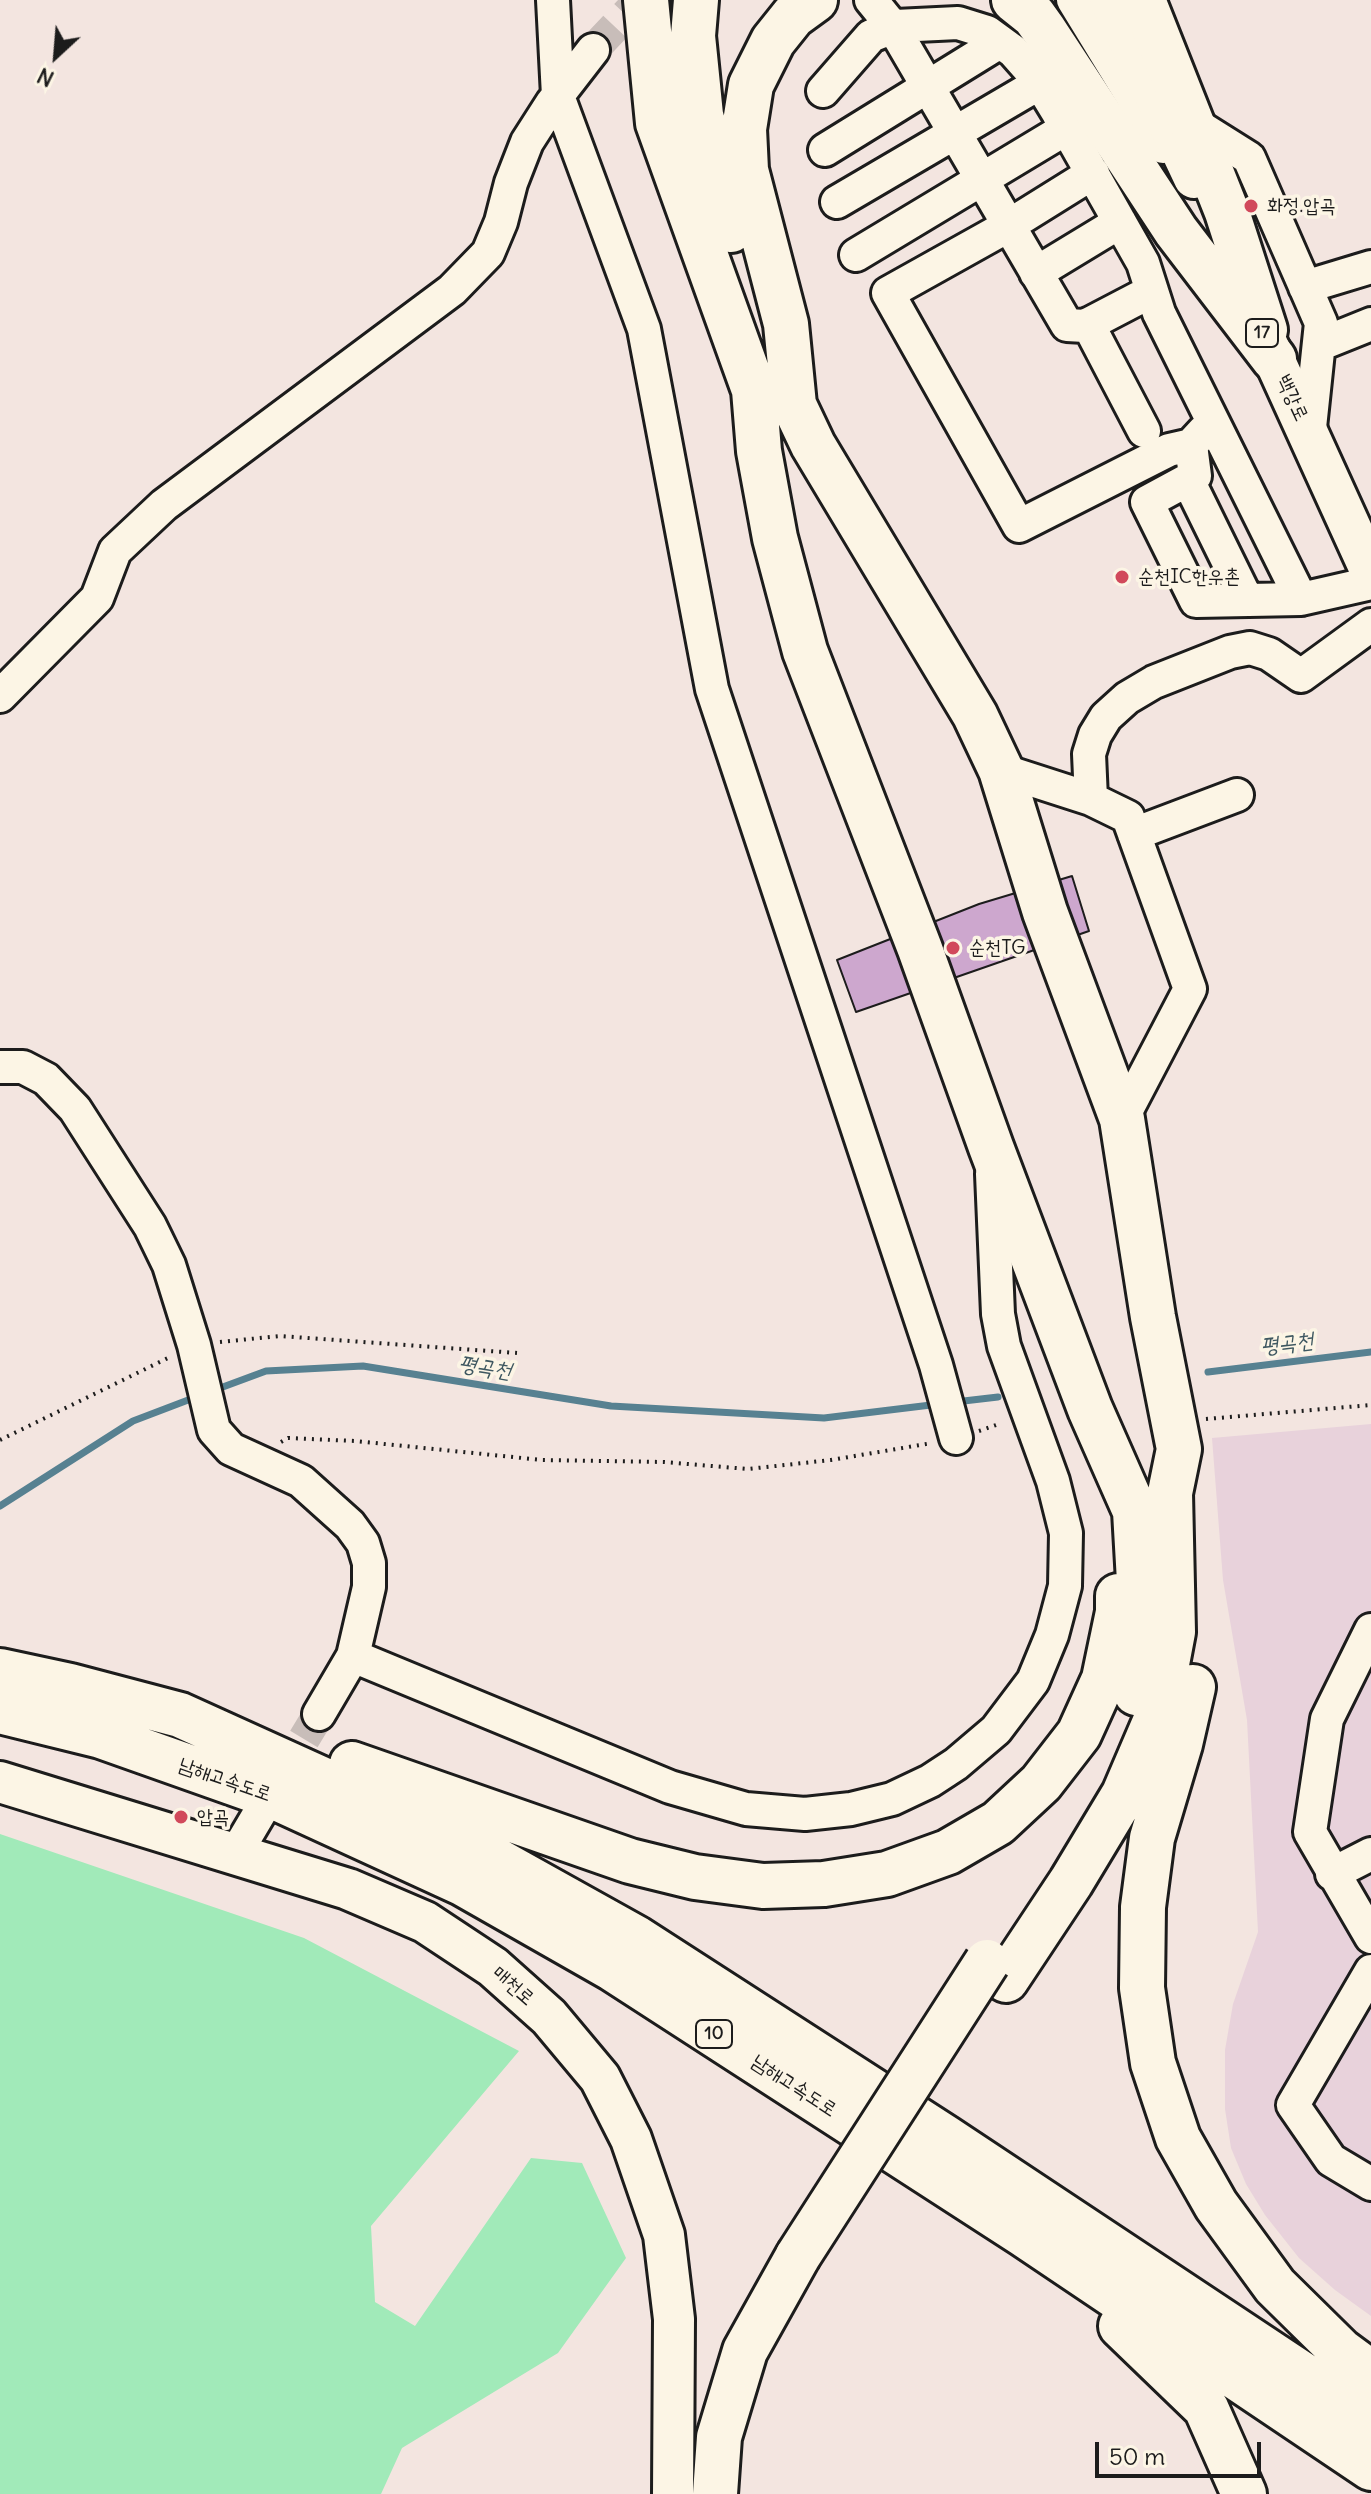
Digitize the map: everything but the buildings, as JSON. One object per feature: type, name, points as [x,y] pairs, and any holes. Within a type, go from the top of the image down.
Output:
[{"type":"highway","points":[[696,0],[693,36],[701,115],[727,219],[794,405],[813,445],[975,715],[1001,770],[1045,912],[1122,1119],[1153,1317],[1192,1434],[1201,1560],[1199,1657],[1180,1744],[1152,1838],[1143,1907],[1142,1988],[1153,2063],[1178,2138],[1216,2205],[1275,2286],[1341,2351],[1371,2373]]},
{"type":"highway","points":[[794,405],[786,324],[746,170],[744,129],[751,85],[773,41],[793,16],[815,0]]},
{"type":"highway","points":[[1014,0],[1034,16],[1176,231],[1274,359]]},
{"type":"highway","points":[[1143,0],[1227,212],[1274,359]]},
{"type":"highway","points":[[650,12],[658,123],[754,390],[759,451],[775,538],[805,651],[914,934],[1090,1409],[1135,1511],[1142,1634],[1135,1705],[1109,1772],[1051,1866],[996,1971],[809,2264],[745,2351],[719,2437],[715,2494]]},
{"type":"highway","points":[[996,1971],[1071,1882],[1124,1794],[1157,1717],[1173,1632],[1170,1493],[1192,1434]]},
{"type":"highway","points":[[180,1715],[334,1758],[630,1861],[695,1877],[763,1886],[824,1884],[887,1874],[948,1852],[998,1823],[1041,1783],[1079,1734],[1104,1679],[1118,1612],[1115,1465]]},
{"type":"highway","name":"남해고속도로","points":[[0,1671],[180,1715],[478,1850],[636,1938],[1371,2420]]},
{"type":"highway","name":"남해고속도로","points":[[0,1711],[101,1736],[279,1799],[462,1883],[613,1969],[1023,2234],[1371,2468]]},
{"type":"highway","points":[[1023,2234],[1206,2408],[1244,2494]]},
{"type":"highway","points":[[741,2494],[744,2442],[769,2360],[809,2264]]},
{"type":"main road","name":"백강로","points":[[1091,0],[1153,93]]},
{"type":"main road","name":"백강로","points":[[1110,0],[1371,572]]},
{"type":"main road","name":"매천로","points":[[0,1782],[348,1889],[425,1922],[493,1967],[549,2017],[600,2078],[631,2139],[664,2235],[674,2319],[673,2494]]},
{"type":"street","points":[[553,0],[558,96],[644,329],[712,689],[936,1365],[956,1438]]},
{"type":"street","points":[[871,0],[893,27],[1067,325],[1076,327],[1088,324],[1152,291]]},
{"type":"street","points":[[1073,0],[1161,145],[1193,178]]},
{"type":"street","points":[[823,91],[871,36],[893,27],[958,23],[987,32],[1013,51],[1040,83],[1143,263],[1202,433],[1301,599]]},
{"type":"street","points":[[825,150],[1000,42]]},
{"type":"street","points":[[0,696],[97,598],[115,551],[164,505],[452,290],[488,253],[527,142],[593,50]]},
{"type":"street","points":[[837,202],[1040,83]]},
{"type":"street","points":[[1153,93],[1191,122],[1249,158],[1321,323],[1309,437]]},
{"type":"street","points":[[856,255],[1067,128]]},
{"type":"street","points":[[1093,173],[1008,226],[888,293],[1019,526],[1202,433]]},
{"type":"street","points":[[1036,273],[1120,222]]},
{"type":"street","points":[[1305,287],[1364,269],[1371,322],[1319,345]]},
{"type":"street","points":[[1088,324],[1144,431]]},
{"type":"street","points":[[1202,433],[1195,476],[1147,502],[1196,601],[1301,599],[1371,583]]},
{"type":"street","points":[[1188,480],[1247,600]]},
{"type":"street","points":[[1091,799],[1089,754],[1095,735],[1106,717],[1127,698],[1154,682],[1230,652],[1250,648],[1269,654],[1301,676],[1371,625]]},
{"type":"street","points":[[1001,770],[1091,799],[1128,817],[1190,989],[1122,1119]]},
{"type":"street","points":[[1134,834],[1237,795]]},
{"type":"street","points":[[0,1067],[23,1067],[46,1079],[75,1109],[150,1226],[169,1265],[214,1430],[231,1449],[301,1481],[350,1525],[363,1543],[369,1563],[369,1587],[353,1656],[319,1714]]},
{"type":"street","points":[[353,1656],[670,1787],[746,1809],[805,1814],[851,1809],[892,1799],[930,1781],[956,1764],[996,1730],[1033,1681],[1059,1614],[1067,1554],[1066,1533],[1053,1481],[1004,1346],[998,1314],[991,1147]]},
{"type":"street","points":[[1371,1630],[1327,1719],[1310,1832],[1371,1937]]},
{"type":"street","points":[[236,1853],[262,1809]]},
{"type":"street","points":[[1332,1874],[1371,1854]]},
{"type":"street","points":[[1371,1971],[1293,2105],[1331,2160],[1371,2184]]},
{"type":"path","points":[[0,1440],[195,1352],[280,1336],[517,1353]]},
{"type":"path","points":[[1192,1434],[1371,1405]]},
{"type":"path","points":[[253,1458],[288,1438],[355,1441],[542,1460],[664,1462],[748,1469],[831,1460],[956,1438],[999,1424]]},
{"type":"shaded area","points":[[1371,1424],[1371,2316],[1299,2258],[1265,2215],[1246,2184],[1231,2148],[1225,2109],[1225,2050],[1233,2004],[1258,1932],[1247,1720],[1223,1580],[1212,1438]]},
{"type":"green space","points":[[0,1834],[304,1938],[519,2051],[371,2226],[375,2302],[415,2326],[531,2158],[582,2163],[626,2258],[558,2353],[402,2448],[381,2494],[0,2494]]},
{"type":"waterway","name":"평곡천","points":[[1208,1372],[1371,1352]]},
{"type":"waterway","name":"평곡천","points":[[212,1391],[266,1371],[363,1366],[611,1406],[824,1418],[939,1404]]},
{"type":"waterway","name":"평곡천","points":[[0,1506],[133,1421],[196,1397]]},
{"type":"waterway","name":"평곡천","points":[[955,1402],[998,1397]]},
{"type":"tunnel","points":[[593,50],[640,0]]},
{"type":"tunnel","points":[[279,1780],[319,1714]]},
{"type":"place","name":"화정.압곡","points":[[1251,206]]},
{"type":"place","name":"순천IC한우촌","points":[[1122,577]]},
{"type":"place","name":"순천TG","points":[[953,948]]},
{"type":"place","name":"압곡","points":[[181,1817]]}]
